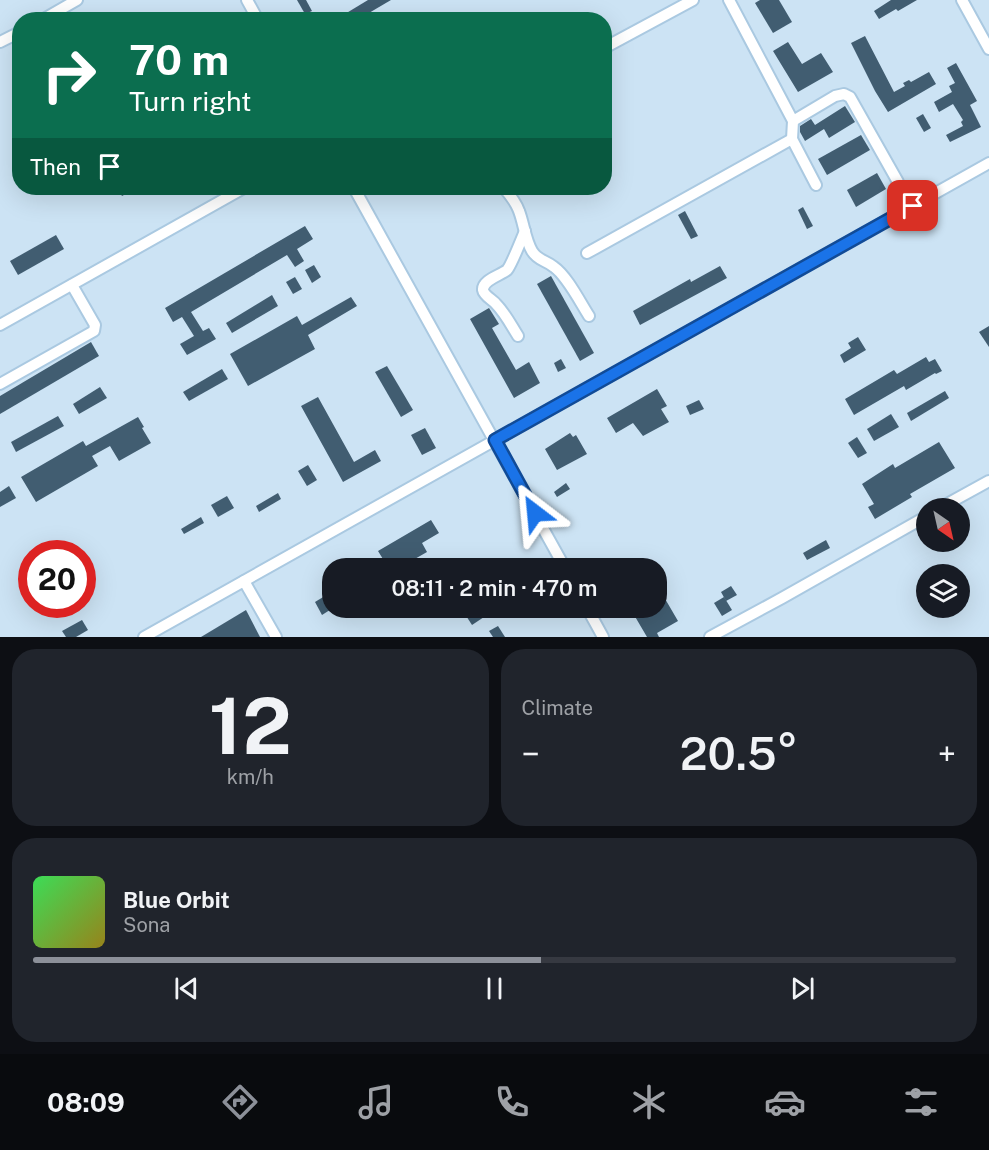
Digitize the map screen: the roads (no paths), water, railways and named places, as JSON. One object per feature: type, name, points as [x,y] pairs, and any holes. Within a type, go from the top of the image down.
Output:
[{"type":"lane","points":[[56,12],[77,0]]},
{"type":"lane","points":[[612,44],[693,0]]},
{"type":"lane","points":[[729,0],[793,120],[792,139],[816,185]]},
{"type":"lane","points":[[962,0],[989,50]]},
{"type":"lane","points":[[793,120],[835,96],[844,94],[850,97],[898,182]]},
{"type":"lane","points":[[587,253],[792,139]]},
{"type":"lane","points":[[144,637],[989,163]]},
{"type":"lane","points":[[0,325],[232,195]]},
{"type":"lane","points":[[358,195],[560,558]]},
{"type":"lane","points":[[510,195],[519,210],[532,250],[540,260],[554,266],[590,316]]},
{"type":"lane","points":[[518,336],[499,306],[485,294],[484,287],[486,283],[512,265],[514,254],[525,231]]},
{"type":"lane","points":[[0,384],[93,331],[94,326],[72,285]]},
{"type":"lane","points":[[958,498],[989,481]]},
{"type":"lane","points":[[710,637],[916,522]]},
{"type":"lane","points":[[244,580],[276,637]]},
{"type":"lane","points":[[592,618],[603,637]]}]
